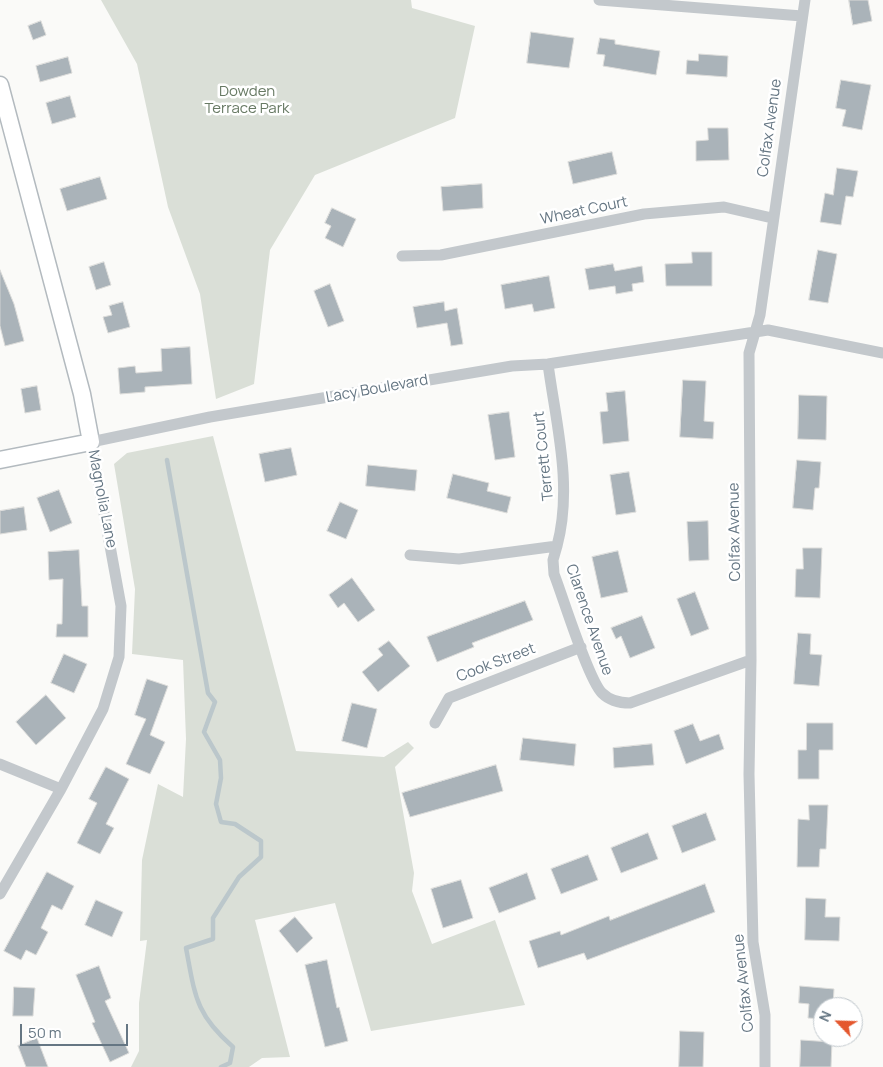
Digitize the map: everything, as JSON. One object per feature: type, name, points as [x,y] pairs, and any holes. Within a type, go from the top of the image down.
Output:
[{"type":"street","points":[[599,0],[802,16]]},
{"type":"street","name":"Colfax Avenue","points":[[765,1067],[766,1015],[753,942],[749,774],[751,660],[749,353],[760,315],[772,218],[805,0]]},
{"type":"street","name":"Magnolia Lane","points":[[0,85],[4,118],[82,394],[113,552],[121,606],[121,632],[113,683],[103,709],[61,789],[0,894]]},
{"type":"street","name":"Wheat Court","points":[[402,256],[441,255],[644,214],[724,207],[772,218]]},
{"type":"street","name":"Lacy Boulevard","points":[[0,460],[210,417],[512,366],[548,364],[755,332],[775,331],[883,353]]},
{"type":"street","name":"Terrett Court","points":[[548,364],[565,486],[564,511],[557,546]]},
{"type":"street","points":[[410,555],[459,559],[557,546]]},
{"type":"street","name":"Clarence Avenue","points":[[557,546],[553,560],[554,574],[600,692],[609,699],[619,703],[630,703],[751,660]]},
{"type":"street","name":"Cook Street","points":[[435,723],[449,698],[581,647]]},
{"type":"street","points":[[0,764],[61,789]]},
{"type":"green space","name":"Dowden Terrace Park","points":[[101,0],[411,0],[412,8],[475,26],[455,118],[315,175],[270,250],[254,384],[216,399],[200,294],[168,207],[137,64]]},
{"type":"green space","points":[[213,436],[296,751],[384,757],[408,742],[414,748],[395,767],[414,873],[412,891],[432,944],[495,920],[525,1005],[371,1031],[335,903],[255,920],[290,1057],[262,1058],[249,1067],[131,1067],[139,1051],[139,1003],[147,940],[140,941],[142,860],[158,784],[183,797],[186,739],[183,660],[132,654],[135,589],[114,464],[127,453]]},
{"type":"building","points":[[849,0],[868,0],[872,21],[853,25]]},
{"type":"building","points":[[41,21],[46,35],[33,40],[28,26]]},
{"type":"building","points":[[531,32],[574,38],[569,68],[527,63]]},
{"type":"building","points":[[600,38],[615,40],[615,44],[660,51],[656,75],[603,66],[605,55],[597,54]]},
{"type":"building","points":[[699,54],[728,56],[727,77],[686,74],[687,60],[698,61]]},
{"type":"building","points":[[68,57],[72,73],[40,82],[36,66]]},
{"type":"building","points":[[841,80],[871,85],[862,130],[842,126],[846,110],[836,108]]},
{"type":"building","points":[[70,96],[76,117],[52,124],[46,103]]},
{"type":"building","points":[[708,128],[728,128],[729,160],[696,161],[696,141],[708,140]]},
{"type":"building","points":[[612,152],[617,174],[573,184],[568,162]]},
{"type":"building","points":[[837,168],[858,171],[853,197],[846,196],[841,225],[820,222],[825,193],[833,195]]},
{"type":"building","points":[[100,177],[107,199],[67,211],[60,189]]},
{"type":"building","points":[[482,184],[483,208],[443,211],[441,187]]},
{"type":"building","points":[[332,208],[356,219],[343,247],[325,238],[331,226],[325,223]]},
{"type":"building","points":[[818,250],[837,254],[828,303],[809,300]]},
{"type":"building","points":[[692,252],[712,252],[712,286],[666,286],[665,264],[692,263]]},
{"type":"building","points":[[104,262],[111,285],[96,290],[89,267]]},
{"type":"building","points":[[613,264],[615,271],[642,266],[644,282],[632,284],[633,291],[616,294],[615,286],[589,290],[585,269]]},
{"type":"building","points":[[0,270],[14,304],[24,341],[5,346],[0,326]]},
{"type":"building","points":[[549,276],[555,308],[534,312],[532,304],[505,309],[501,285]]},
{"type":"building","points":[[330,284],[344,321],[328,327],[314,291]]},
{"type":"building","points":[[123,302],[130,327],[108,333],[103,317],[112,315],[109,306]]},
{"type":"building","points":[[444,302],[445,311],[457,308],[463,344],[451,346],[447,323],[417,328],[413,307]]},
{"type":"building","points":[[190,347],[192,384],[145,387],[145,392],[120,394],[118,368],[135,366],[136,373],[162,371],[161,349]]},
{"type":"building","points":[[683,380],[706,381],[704,421],[714,422],[713,439],[680,437]]},
{"type":"building","points":[[37,386],[41,410],[25,413],[21,389]]},
{"type":"building","points":[[625,391],[629,441],[603,444],[600,412],[608,411],[606,393]]},
{"type":"building","points":[[799,395],[827,396],[826,440],[798,439]]},
{"type":"building","points":[[509,412],[515,457],[495,460],[488,415]]},
{"type":"building","points":[[291,448],[297,475],[265,482],[259,454]]},
{"type":"building","points":[[797,460],[821,462],[819,488],[815,488],[813,510],[793,508]]},
{"type":"building","points":[[368,465],[417,470],[415,491],[366,486]]},
{"type":"building","points":[[629,472],[636,512],[616,515],[610,475]]},
{"type":"building","points":[[453,474],[489,483],[487,491],[511,497],[507,513],[447,498]]},
{"type":"building","points":[[59,490],[72,523],[50,532],[37,498]]},
{"type":"building","points":[[340,502],[358,510],[346,539],[327,531]]},
{"type":"building","points":[[24,507],[27,530],[0,534],[0,511]]},
{"type":"building","points":[[708,521],[709,560],[689,561],[687,522]]},
{"type":"building","points":[[803,548],[822,548],[820,598],[795,597],[796,569],[803,569]]},
{"type":"building","points":[[79,550],[82,606],[88,606],[88,637],[56,637],[57,624],[62,624],[63,579],[49,580],[48,552]]},
{"type":"building","points":[[618,551],[628,592],[601,598],[592,557]]},
{"type":"building","points":[[352,578],[375,610],[358,622],[344,603],[338,608],[329,595]]},
{"type":"building","points":[[695,592],[709,629],[691,636],[677,599]]},
{"type":"building","points":[[525,601],[533,620],[472,643],[474,647],[437,662],[427,637]]},
{"type":"building","points":[[642,616],[655,648],[630,658],[621,636],[616,639],[611,628]]},
{"type":"building","points":[[798,633],[811,634],[810,654],[822,655],[819,686],[794,684]]},
{"type":"building","points":[[389,641],[410,666],[378,692],[362,672],[383,655],[378,649]]},
{"type":"building","points":[[64,654],[87,664],[74,693],[51,683]]},
{"type":"building","points":[[147,679],[168,686],[150,735],[165,742],[150,774],[126,764],[146,719],[135,715]]},
{"type":"building","points":[[46,695],[66,718],[36,745],[16,722]]},
{"type":"building","points":[[352,703],[377,709],[367,748],[342,741]]},
{"type":"building","points":[[807,723],[833,723],[833,750],[819,750],[819,779],[798,779],[798,750],[806,750]]},
{"type":"building","points":[[693,724],[700,741],[719,734],[724,749],[686,764],[674,731]]},
{"type":"building","points":[[523,738],[576,744],[574,766],[520,760]]},
{"type":"building","points":[[652,744],[654,765],[614,768],[613,748]]},
{"type":"building","points":[[496,765],[503,791],[410,817],[402,793]]},
{"type":"building","points":[[106,767],[129,779],[106,824],[114,828],[100,854],[77,843],[97,803],[89,799]]},
{"type":"building","points":[[809,805],[828,805],[826,849],[820,849],[819,867],[797,867],[798,819],[809,820]]},
{"type":"building","points":[[706,813],[716,840],[682,853],[672,826]]},
{"type":"building","points":[[648,833],[658,859],[621,873],[611,848]]},
{"type":"building","points":[[588,855],[598,880],[561,894],[551,869]]},
{"type":"building","points":[[47,872],[74,886],[62,910],[52,905],[41,928],[48,932],[36,955],[26,950],[21,960],[4,951]]},
{"type":"building","points":[[527,873],[536,899],[499,913],[489,888]]},
{"type":"building","points":[[461,880],[473,918],[443,928],[431,889]]},
{"type":"building","points":[[705,884],[715,912],[587,960],[584,953],[538,968],[529,941],[560,931],[561,935],[609,916],[610,920]]},
{"type":"building","points":[[806,898],[826,899],[825,917],[840,917],[839,941],[805,940]]},
{"type":"building","points":[[96,900],[123,912],[112,937],[85,925]]},
{"type":"building","points":[[295,917],[313,938],[297,953],[279,931]]},
{"type":"building","points":[[327,960],[337,1008],[339,1007],[348,1041],[325,1047],[305,965]]},
{"type":"building","points":[[99,966],[111,998],[105,1001],[129,1053],[110,1062],[92,1023],[95,1022],[76,975]]},
{"type":"building","points":[[800,986],[834,989],[834,997],[813,997],[813,1018],[808,1018],[809,1004],[799,1003]]},
{"type":"building","points":[[14,987],[35,988],[33,1016],[13,1016]]},
{"type":"building","points":[[680,1031],[704,1032],[703,1067],[679,1067]]},
{"type":"building","points":[[37,1038],[48,1067],[26,1067],[18,1046]]},
{"type":"building","points":[[801,1040],[813,1041],[813,1047],[832,1047],[831,1067],[800,1067]]},
{"type":"waterway","points":[[167,460],[208,693],[215,702],[204,732],[220,760],[221,778],[216,804],[221,822],[235,824],[261,841],[261,857],[239,877],[213,918],[213,939],[186,948],[195,991],[204,1014],[220,1035],[233,1047],[230,1063],[221,1067]]}]
